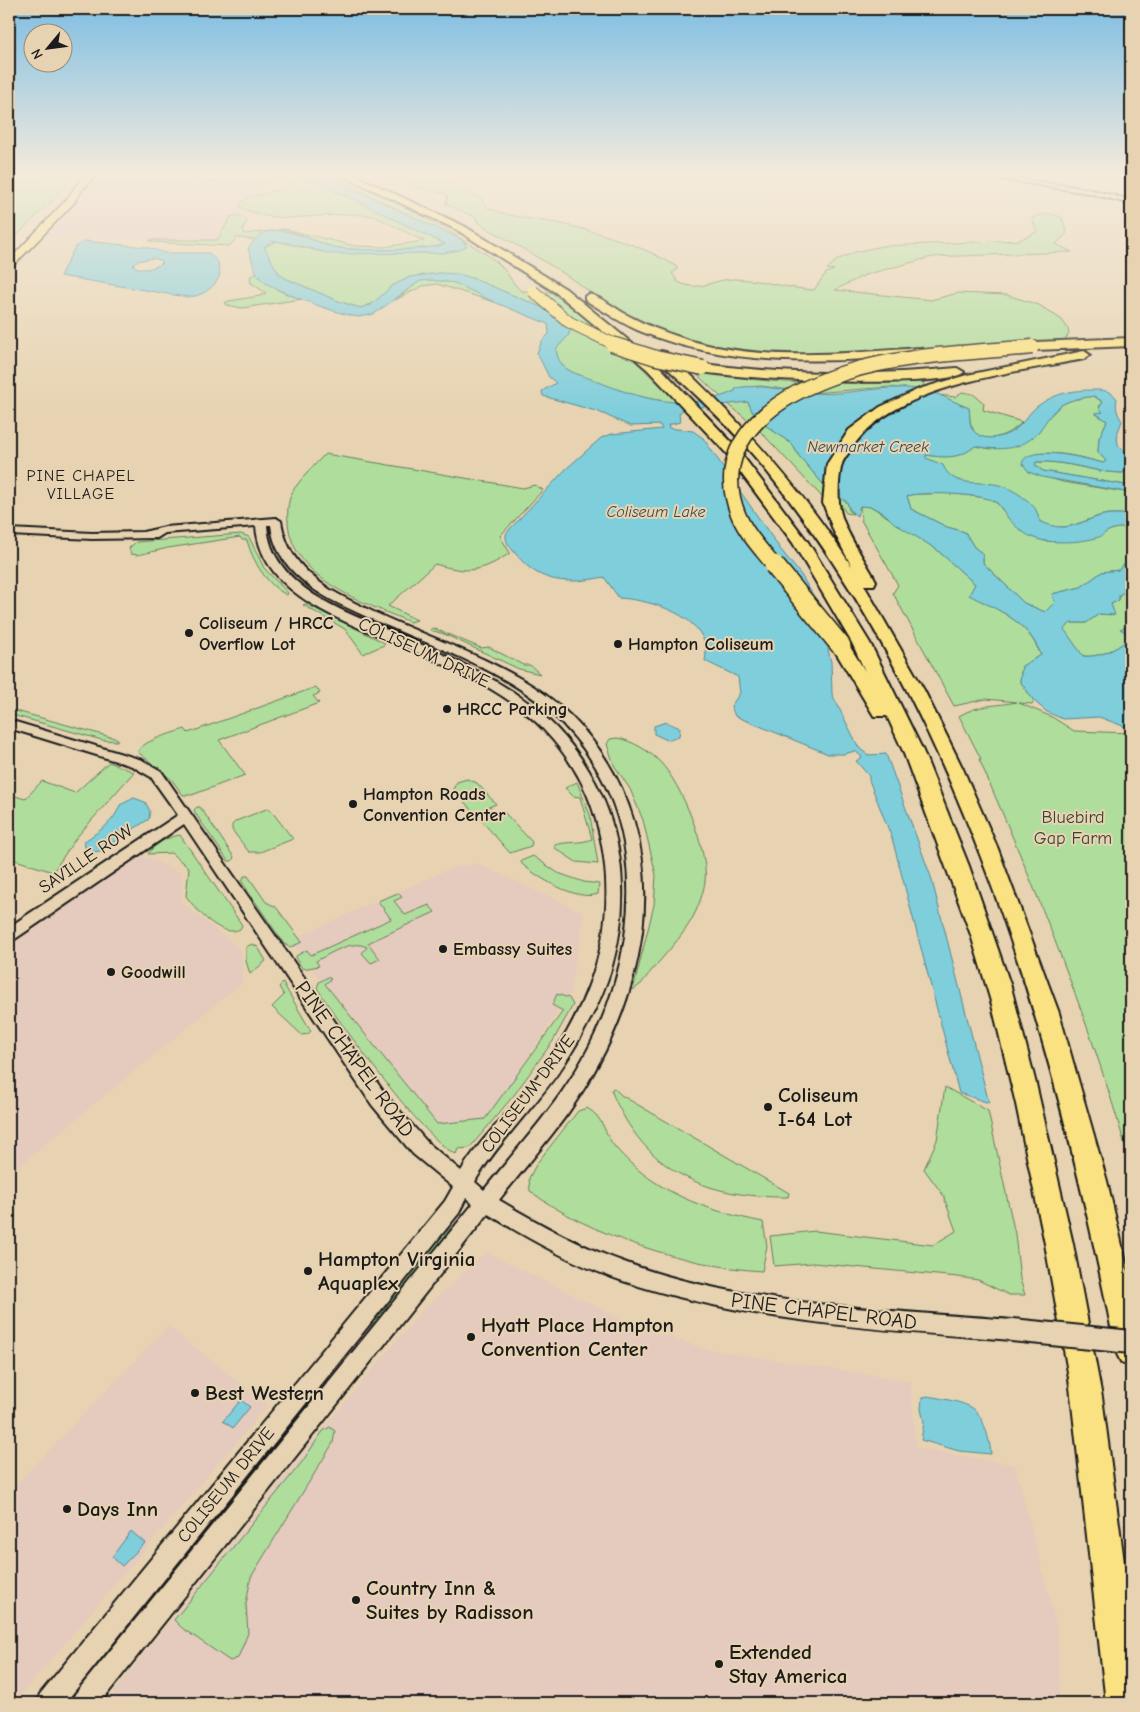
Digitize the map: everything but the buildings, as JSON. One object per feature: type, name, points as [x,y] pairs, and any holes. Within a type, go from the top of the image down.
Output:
[{"type":"highway","points":[[497,255],[560,318],[596,338],[653,357],[703,368],[790,376],[890,377],[964,371],[1131,350]]},
{"type":"highway","points":[[506,255],[576,301],[703,403],[775,469],[811,516],[850,576],[906,674],[941,742],[981,830],[1023,938],[1057,1044],[1085,1147],[1131,1352]]},
{"type":"highway","points":[[522,255],[589,298],[636,324],[664,336],[716,350],[790,358],[1131,342]]},
{"type":"highway","points":[[589,298],[652,347],[703,403],[721,437],[797,534],[865,649],[912,745],[943,823],[1003,1001],[1025,1088],[1062,1264],[1084,1381],[1124,1703]]},
{"type":"highway","points":[[977,920],[882,712],[841,646],[757,545],[739,516],[731,493],[730,473],[734,457],[743,437],[756,421],[782,401],[808,387],[840,375],[911,360],[1032,347]]},
{"type":"highway","points":[[906,674],[882,609],[842,529],[832,504],[831,477],[834,466],[852,436],[866,422],[894,405],[943,386],[1002,371],[1085,355]]},
{"type":"main road","points":[[9,264],[18,255]]},
{"type":"street","points":[[9,532],[92,536],[165,535],[269,524]]},
{"type":"street","name":"COLISEUM DRIVE","points":[[49,1703],[452,1207],[477,1163],[534,1093],[582,1019],[598,985],[608,947],[615,903],[613,859],[605,817],[594,786],[579,760],[554,730],[509,694],[478,677],[309,598],[290,583],[273,564],[264,544],[269,524]]},
{"type":"street","name":"COLISEUM DRIVE","points":[[84,1703],[571,1093],[599,1045],[619,998],[632,947],[636,912],[636,862],[625,812],[618,791],[601,760],[585,739],[554,708],[508,677],[322,590],[290,563],[269,524]]},
{"type":"street","name":"PINE CHAPEL ROAD","points":[[9,724],[117,755],[144,766],[164,784],[374,1092],[418,1146],[486,1201],[535,1232],[586,1258],[672,1287],[759,1306],[798,1312],[1131,1342]]},
{"type":"street","name":"SAVILLE ROW","points":[[9,935],[186,816]]},
{"type":"shaded area","points":[[141,855],[182,873],[181,902],[241,950],[242,983],[9,1174],[9,946]]},
{"type":"shaded area","points":[[478,864],[584,913],[570,994],[485,1123],[432,1128],[290,940],[453,867]]},
{"type":"shaded area","points":[[486,1252],[633,1325],[705,1349],[910,1381],[916,1448],[1015,1465],[1057,1627],[1060,1703],[105,1703],[322,1430],[421,1312]]},
{"type":"shaded area","points":[[168,1326],[268,1405],[14,1703],[9,1703],[9,1492]]},
{"type":"green space","points":[[268,255],[487,255],[504,269],[521,291],[551,292],[610,336],[678,403],[646,398],[625,392],[570,371],[557,360],[556,349],[561,343],[541,307],[472,278],[440,273],[410,277],[392,286],[374,303],[360,308],[338,301],[285,278],[272,264]]},
{"type":"green space","points":[[533,255],[656,255],[677,267],[677,270],[672,273],[678,282],[686,285],[700,286],[734,279],[814,290],[826,273],[834,270],[827,269],[837,260],[848,255],[991,255],[932,257],[865,275],[835,290],[931,300],[958,293],[1007,295],[1039,305],[1062,320],[1069,334],[1059,348],[809,354],[729,350],[703,345],[653,329],[606,303]]},
{"type":"green space","points":[[257,273],[277,289],[302,299],[242,308],[225,303],[266,293],[251,283],[250,277]]},
{"type":"green space","points":[[431,280],[455,283],[494,302],[437,284],[423,286],[395,300],[420,281]]},
{"type":"green space","points":[[692,370],[777,382],[864,383],[922,380],[924,384],[921,389],[888,387],[812,393],[761,386],[744,387],[721,397]]},
{"type":"green space","points":[[962,392],[973,394],[984,403],[983,410],[1022,422],[1004,435],[989,438],[976,434],[971,425],[969,408],[938,395],[956,397]]},
{"type":"green space","points":[[1094,396],[1103,403],[1099,406],[1103,412],[1096,414],[1107,421],[1099,438],[1098,452],[1106,461],[1103,463],[1060,454],[1035,454],[1029,472],[1063,482],[1131,493],[1131,515],[1107,514],[1066,526],[1050,526],[1043,523],[1037,516],[952,478],[925,458],[926,455],[945,457],[958,455],[975,446],[991,449],[1047,419],[1061,405],[1072,400]]},
{"type":"green space","points":[[748,402],[753,413],[765,425],[792,444],[799,456],[829,491],[847,502],[849,510],[853,514],[846,513],[840,503],[824,499],[758,429],[727,403]]},
{"type":"green space","points":[[325,454],[523,488],[535,485],[543,490],[500,536],[510,553],[491,564],[474,569],[457,569],[435,564],[388,606],[417,620],[410,622],[373,607],[334,587],[316,574],[302,559],[293,542],[288,522],[290,497],[301,480]]},
{"type":"green space","points":[[1036,462],[1058,463],[1123,473],[1131,463],[1131,486],[1043,471],[1034,465]]},
{"type":"green space","points":[[939,492],[989,498],[998,504],[1009,519],[1044,541],[1084,540],[1116,528],[1131,527],[1131,562],[1123,565],[1119,570],[1102,572],[1081,587],[1052,594],[1055,602],[1045,612],[1024,603],[983,563],[983,554],[974,547],[965,532],[947,527],[911,509],[907,496]]},
{"type":"green space","name":"Bluebird Gap Farm","points":[[860,506],[872,507],[936,549],[975,584],[970,595],[1012,618],[1029,634],[1041,656],[1022,666],[1020,681],[1034,701],[1032,704],[1019,703],[1052,717],[1074,731],[1131,733],[1131,1167],[1082,1011],[1043,910],[979,759],[981,759],[959,716],[981,707],[1017,702],[986,699],[954,706],[893,593],[898,585],[861,520]]},
{"type":"green space","points":[[241,534],[249,537],[264,568],[288,593],[287,595],[273,585],[261,572],[247,540],[242,540],[240,537],[168,548],[138,555],[131,554],[129,548],[136,542]]},
{"type":"green space","points":[[1131,588],[1131,626],[1121,629],[1125,632],[1127,640],[1106,652],[1094,656],[1083,656],[1063,629],[1071,623],[1086,623],[1099,614],[1114,615],[1111,604],[1119,600],[1119,595]]},
{"type":"green space","points":[[306,604],[385,643],[384,645],[363,654],[345,629],[303,605]]},
{"type":"green space","points":[[433,628],[481,648],[489,647],[523,665],[530,665],[540,674],[519,669],[444,634],[430,630]]},
{"type":"green space","points":[[316,687],[320,693],[313,696],[319,703],[219,740],[245,775],[192,795],[183,795],[172,780],[138,752],[145,744],[158,738],[185,729],[188,733]]},
{"type":"green space","points":[[9,709],[118,739],[117,741],[102,740],[9,714]]},
{"type":"green space","points":[[617,738],[628,741],[646,751],[656,758],[668,772],[685,801],[692,819],[703,853],[705,868],[703,892],[691,921],[641,984],[633,990],[654,905],[656,875],[643,820],[630,789],[614,765],[607,744],[610,739]]},
{"type":"green space","points":[[109,762],[134,772],[76,838],[53,872],[9,858],[9,794],[25,799],[42,781],[75,793]]},
{"type":"green space","points":[[467,779],[477,783],[496,804],[474,813],[453,789],[457,782]]},
{"type":"green space","points":[[577,782],[590,815],[598,864],[576,862],[555,848],[555,845],[592,839],[580,797],[573,796],[565,788]]},
{"type":"green space","points":[[200,807],[234,857],[232,861],[228,861],[195,813],[194,810]]},
{"type":"green space","points":[[269,808],[293,839],[260,852],[249,852],[232,830],[232,825],[236,821]]},
{"type":"green space","points":[[503,811],[532,842],[531,846],[510,853],[481,820]]},
{"type":"green space","points":[[180,835],[242,925],[240,929],[233,931],[218,927],[196,908],[186,896],[189,868],[171,853],[148,854],[162,841]]},
{"type":"green space","points":[[533,856],[558,873],[584,882],[599,884],[598,894],[589,896],[579,895],[547,881],[522,864],[521,861]]},
{"type":"green space","points":[[244,876],[248,876],[266,902],[276,907],[302,942],[291,947],[284,944],[242,882]]},
{"type":"green space","points":[[398,893],[402,897],[394,901],[405,915],[429,905],[435,912],[368,943],[380,959],[371,963],[362,953],[367,947],[354,945],[341,948],[316,961],[319,966],[303,969],[297,961],[296,956],[307,950],[311,955],[391,919],[378,901]]},
{"type":"green space","points":[[252,944],[258,947],[266,961],[250,974],[246,961],[246,947]]},
{"type":"green space","points":[[328,977],[331,979],[325,984],[437,1124],[485,1119],[563,1011],[552,1005],[557,994],[569,998],[573,1005],[553,1041],[514,1095],[473,1144],[469,1148],[458,1149],[456,1154],[443,1146],[427,1130],[389,1087],[328,1005],[317,988],[319,982]]},
{"type":"green space","points":[[283,983],[311,1031],[308,1034],[302,1035],[272,1007],[284,995],[279,987]]},
{"type":"green space","points":[[945,1087],[988,1111],[1015,1234],[1020,1279],[1025,1295],[1009,1295],[978,1280],[958,1277],[813,1263],[774,1266],[770,1236],[815,1231],[933,1245],[956,1231],[943,1195],[924,1169],[937,1140]]},
{"type":"green space","points":[[614,1088],[621,1095],[789,1193],[788,1197],[758,1196],[730,1192],[704,1185],[680,1174],[659,1160],[641,1141],[625,1118],[611,1090]]},
{"type":"green space","points":[[587,1108],[597,1116],[611,1142],[630,1163],[664,1188],[722,1212],[763,1222],[767,1246],[762,1271],[703,1263],[640,1246],[580,1222],[530,1191],[529,1178],[537,1163],[578,1111]]},
{"type":"green space","points":[[454,1225],[378,1322],[374,1326],[368,1324],[434,1243]]},
{"type":"green space","points":[[330,1427],[335,1431],[333,1443],[251,1577],[246,1604],[248,1633],[238,1658],[230,1661],[182,1628],[174,1620],[302,1462],[323,1431]]},
{"type":"water","points":[[71,255],[211,255],[218,262],[220,275],[211,288],[202,294],[192,297],[60,276]],"holes":[[[153,258],[160,260],[162,263],[147,269],[133,265],[137,261]]]},
{"type":"water","points":[[250,255],[268,255],[279,274],[285,278],[338,301],[360,308],[371,305],[392,286],[410,277],[440,273],[458,274],[472,278],[541,307],[571,329],[568,336],[556,349],[561,363],[569,370],[629,393],[664,401],[699,401],[717,398],[735,391],[736,388],[746,387],[825,393],[892,388],[919,389],[938,394],[969,408],[970,422],[973,430],[983,437],[996,438],[1013,431],[1036,407],[1058,395],[1100,390],[1115,396],[1117,399],[1117,410],[1122,421],[1117,434],[1118,445],[1128,454],[1131,449],[1131,463],[1123,473],[1059,463],[1036,462],[1035,465],[1043,471],[1131,486],[1131,493],[1042,477],[1029,472],[1022,463],[1027,457],[1046,453],[1072,456],[1103,463],[1106,461],[1098,452],[1099,438],[1107,421],[1095,413],[1103,412],[1099,408],[1103,402],[1094,396],[1076,399],[1057,408],[1033,437],[1018,446],[993,449],[975,446],[958,455],[940,457],[926,455],[926,458],[943,465],[954,478],[962,481],[988,483],[1013,491],[1034,507],[1040,521],[1049,525],[1057,527],[1071,526],[1104,515],[1120,514],[1131,515],[1131,527],[1114,529],[1102,536],[1087,540],[1046,541],[1030,536],[1020,530],[998,504],[990,499],[952,494],[914,494],[907,496],[911,509],[947,527],[965,532],[974,547],[983,554],[983,563],[1024,603],[1045,612],[1055,602],[1052,594],[1081,587],[1102,572],[1119,570],[1123,565],[1131,562],[1131,588],[1119,595],[1119,600],[1111,604],[1115,615],[1099,614],[1086,623],[1071,623],[1064,629],[1083,656],[1094,656],[1123,644],[1127,640],[1125,632],[1120,629],[1131,626],[1131,729],[1099,717],[1063,719],[1047,712],[1034,701],[1020,681],[1022,666],[1041,655],[1029,634],[1021,625],[992,606],[969,595],[975,584],[936,549],[894,523],[885,514],[872,507],[860,506],[857,516],[853,513],[847,502],[829,491],[799,456],[792,444],[765,425],[753,413],[748,402],[683,409],[679,414],[680,422],[668,425],[669,428],[693,431],[703,438],[781,550],[801,575],[822,610],[829,635],[828,650],[831,662],[832,694],[859,748],[868,755],[886,754],[931,877],[989,1103],[959,1093],[892,838],[869,776],[856,761],[862,757],[855,751],[844,754],[828,754],[735,716],[731,706],[740,693],[738,677],[705,661],[705,646],[700,633],[690,622],[663,607],[647,602],[619,598],[604,577],[568,581],[545,577],[525,564],[507,543],[506,534],[509,530],[566,469],[601,438],[612,434],[662,429],[660,425],[630,426],[599,412],[543,396],[542,391],[556,383],[549,377],[537,353],[542,341],[549,334],[548,324],[494,302],[455,283],[431,280],[420,281],[374,314],[359,317],[339,312],[281,291],[263,281],[256,271]]},
{"type":"water","points":[[666,722],[680,728],[679,736],[667,740],[654,734],[654,726]]},
{"type":"water","points":[[134,798],[145,802],[150,811],[149,819],[100,851],[92,852],[86,850],[85,841],[110,822],[120,805]]},
{"type":"water","points":[[927,1396],[959,1403],[975,1410],[984,1425],[991,1454],[959,1451],[921,1440],[924,1422],[921,1409],[922,1398]]},
{"type":"water","points":[[241,1400],[250,1407],[233,1428],[223,1421]]},
{"type":"water","points":[[131,1531],[145,1543],[122,1566],[112,1557]]},
{"type":"place","name":"Coliseum / HRCC Overflow Lot","points":[[189,633]]},
{"type":"place","name":"Hampton Coliseum","points":[[618,644]]},
{"type":"place","name":"HRCC Parking","points":[[447,709]]},
{"type":"place","name":"Hampton Roads Convention Center","points":[[353,804]]},
{"type":"place","name":"Embassy Suites","points":[[443,949]]},
{"type":"place","name":"Goodwill","points":[[111,972]]},
{"type":"place","name":"Coliseum I-64 Lot","points":[[768,1107]]},
{"type":"place","name":"Hampton Virginia Aquaplex","points":[[308,1271]]},
{"type":"place","name":"Hyatt Place Hampton Convention Center","points":[[471,1337]]},
{"type":"place","name":"Best Western","points":[[195,1393]]},
{"type":"place","name":"Days Inn","points":[[67,1509]]},
{"type":"place","name":"Country Inn & Suites by Radisson","points":[[356,1600]]},
{"type":"place","name":"Extended Stay America","points":[[719,1664]]},
{"type":"district","name":"PINE CHAPEL VILLAGE","points":[[81,485]]},
{"type":"water label","name":"Newmarket Creek","points":[[868,447]]},
{"type":"water label","name":"Coliseum Lake","points":[[656,512]]}]
